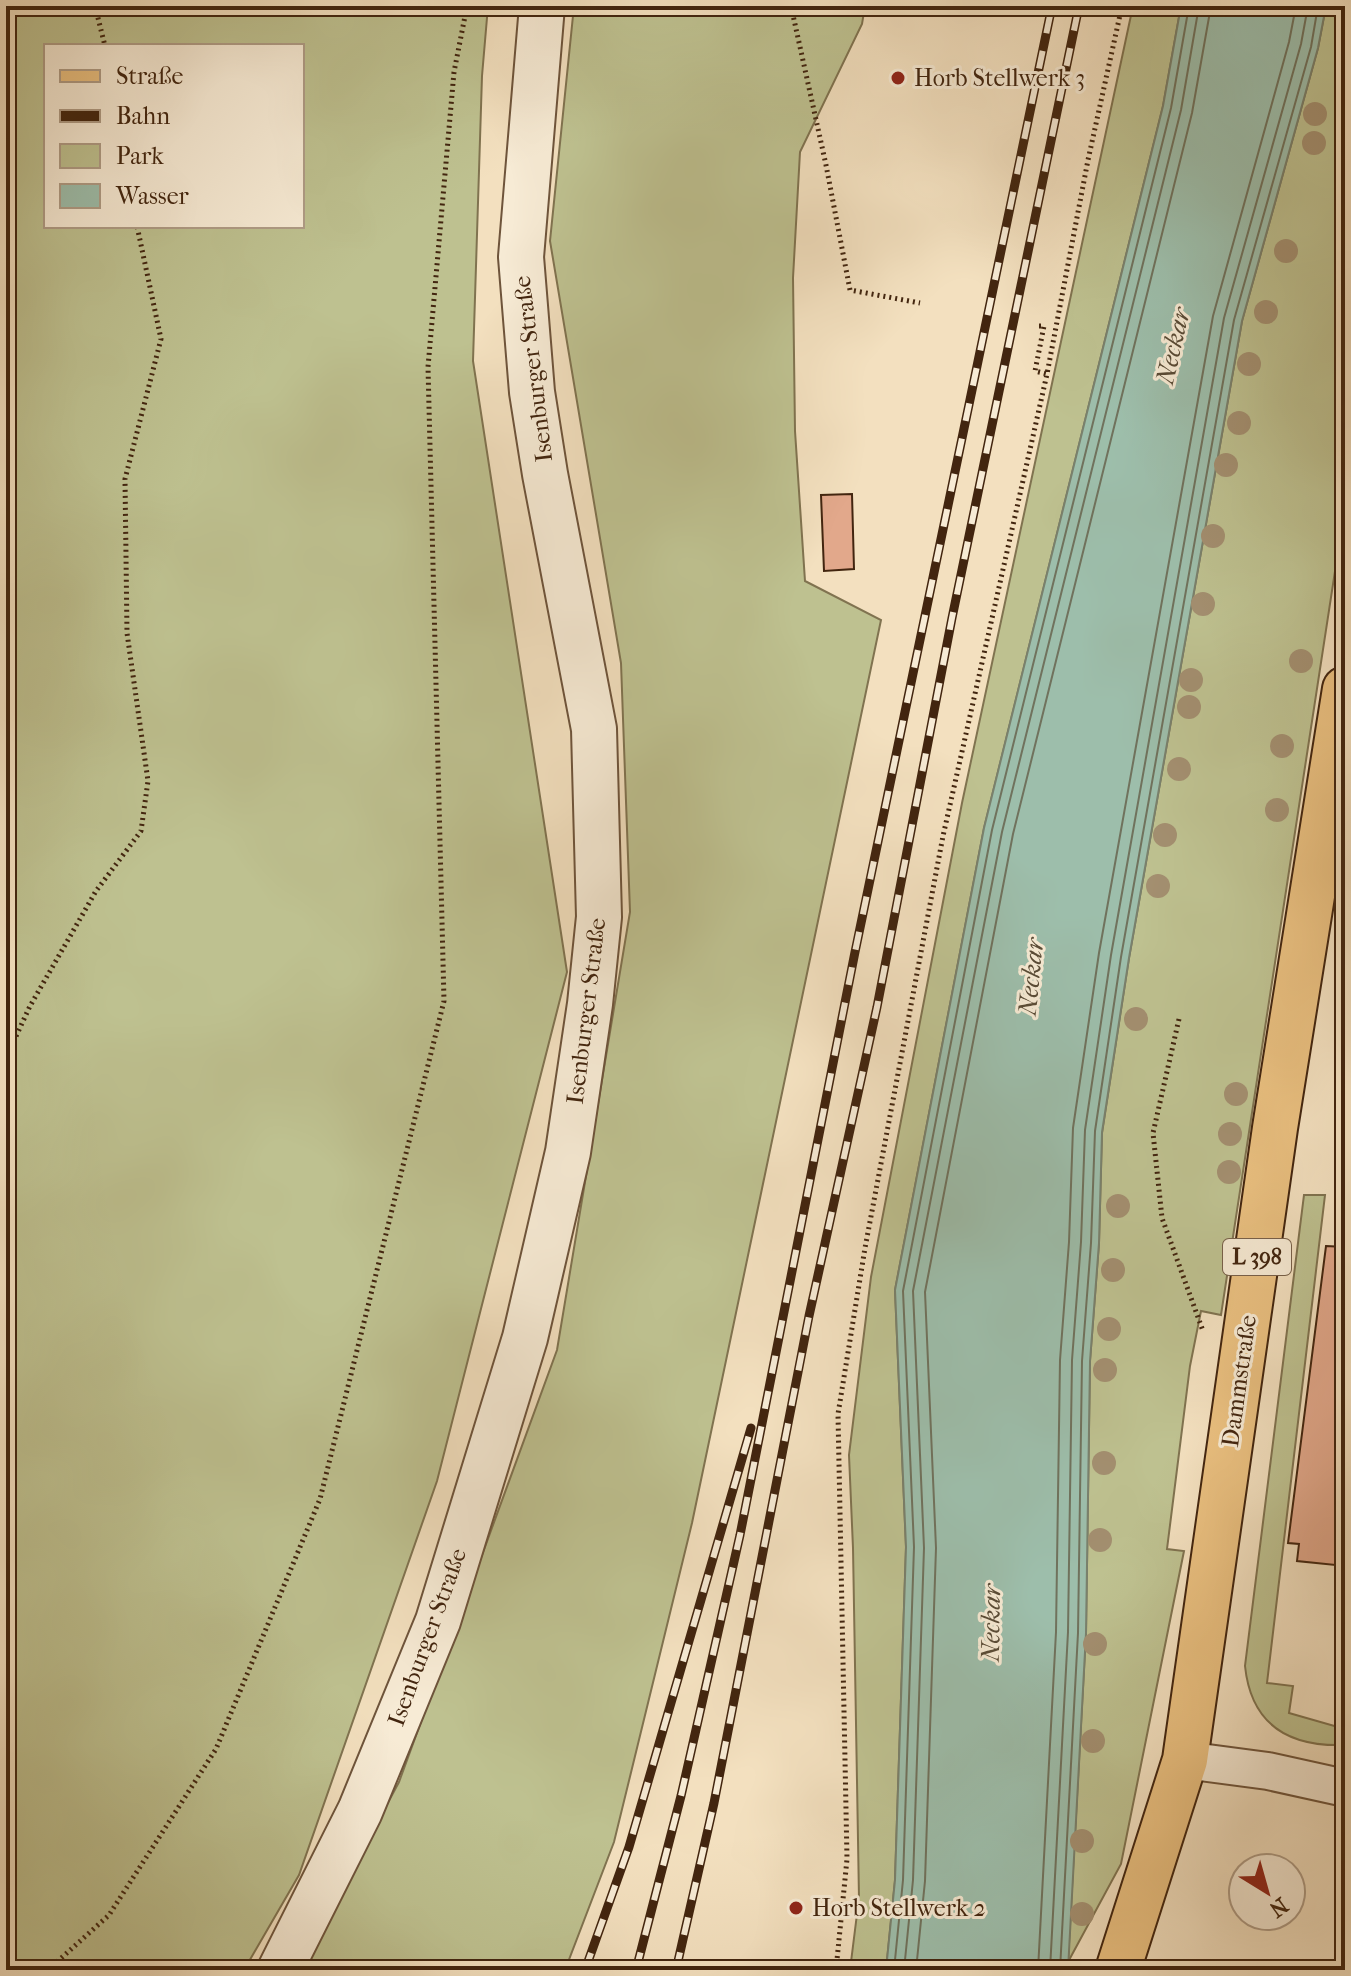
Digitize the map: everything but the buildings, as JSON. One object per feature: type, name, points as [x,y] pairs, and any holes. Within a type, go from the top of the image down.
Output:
[{"type":"main road","name":"Dammstraße","points":[[1120,1966],[1185,1760],[1275,1128],[1345,689]]},
{"type":"street","name":"Isenburger Straße","points":[[280,1970],[360,1811],[438,1621],[525,1338],[568,1152],[590,1004],[599,917],[594,729],[532,392],[521,257],[542,6]]},
{"type":"street","points":[[1185,1760],[1268,1771],[1345,1788]]},
{"type":"path","points":[[95,6],[104,44]]},
{"type":"path","points":[[48,1970],[109,1915],[216,1749],[320,1499],[444,1001],[428,367],[454,72],[467,6]]},
{"type":"path","points":[[791,6],[850,290],[920,303]]},
{"type":"path","points":[[836,1970],[847,1859],[838,1414],[865,1248],[943,836],[1047,374],[1088,160],[1122,6]]},
{"type":"path","points":[[6,1058],[30,1006],[96,891],[141,831],[148,781],[127,633],[125,479],[161,339],[137,228]]},
{"type":"path","points":[[1039,326],[1044,326],[1035,371],[1047,374]]},
{"type":"path","points":[[1179,1019],[1153,1133],[1162,1218],[1205,1335]]},
{"type":"green space","points":[[6,6],[488,6],[482,76],[473,361],[567,972],[437,1481],[299,1875],[244,1970],[6,1970]]},
{"type":"green space","points":[[574,6],[865,6],[862,24],[800,152],[793,278],[795,431],[805,581],[881,620],[692,1523],[614,1842],[565,1970],[298,1970],[399,1782],[557,1350],[630,912],[621,663],[550,241]]},
{"type":"green space","points":[[1133,6],[1181,6],[1163,106],[984,828],[895,1290],[906,1547],[895,1880],[886,1970],[850,1970],[859,1898],[849,1455],[871,1277],[962,803]]},
{"type":"green space","points":[[1326,6],[1345,6],[1345,506],[1221,1315],[1201,1311],[1190,1366],[1167,1549],[1184,1551],[1121,1864],[1068,1962],[1086,1633],[1090,1361],[1099,1243],[1102,1133],[1129,958],[1242,321],[1318,48]]},
{"type":"green space","points":[[1304,1195],[1325,1195],[1267,1683],[1293,1686],[1289,1713],[1345,1729],[1345,1745],[1306,1742],[1276,1728],[1255,1703],[1245,1666]]},
{"type":"water","name":"Neckar","points":[[1181,6],[1326,6],[1318,48],[1242,321],[1129,958],[1102,1132],[1099,1243],[1090,1361],[1086,1633],[1068,1970],[886,1970],[895,1880],[906,1547],[895,1290],[984,828],[1163,106]]},
{"type":"railway","points":[[636,1970],[681,1796],[740,1535],[855,952],[1052,6]]},
{"type":"railway","points":[[676,1970],[714,1803],[809,1316],[877,1007],[952,618],[1079,6]]},
{"type":"railway","points":[[585,1970],[629,1847],[751,1428]]},
{"type":"place","name":"Horb Stellwerk 3","points":[[898,78]]},
{"type":"place","name":"Horb Stellwerk 2","points":[[796,1908]]}]
